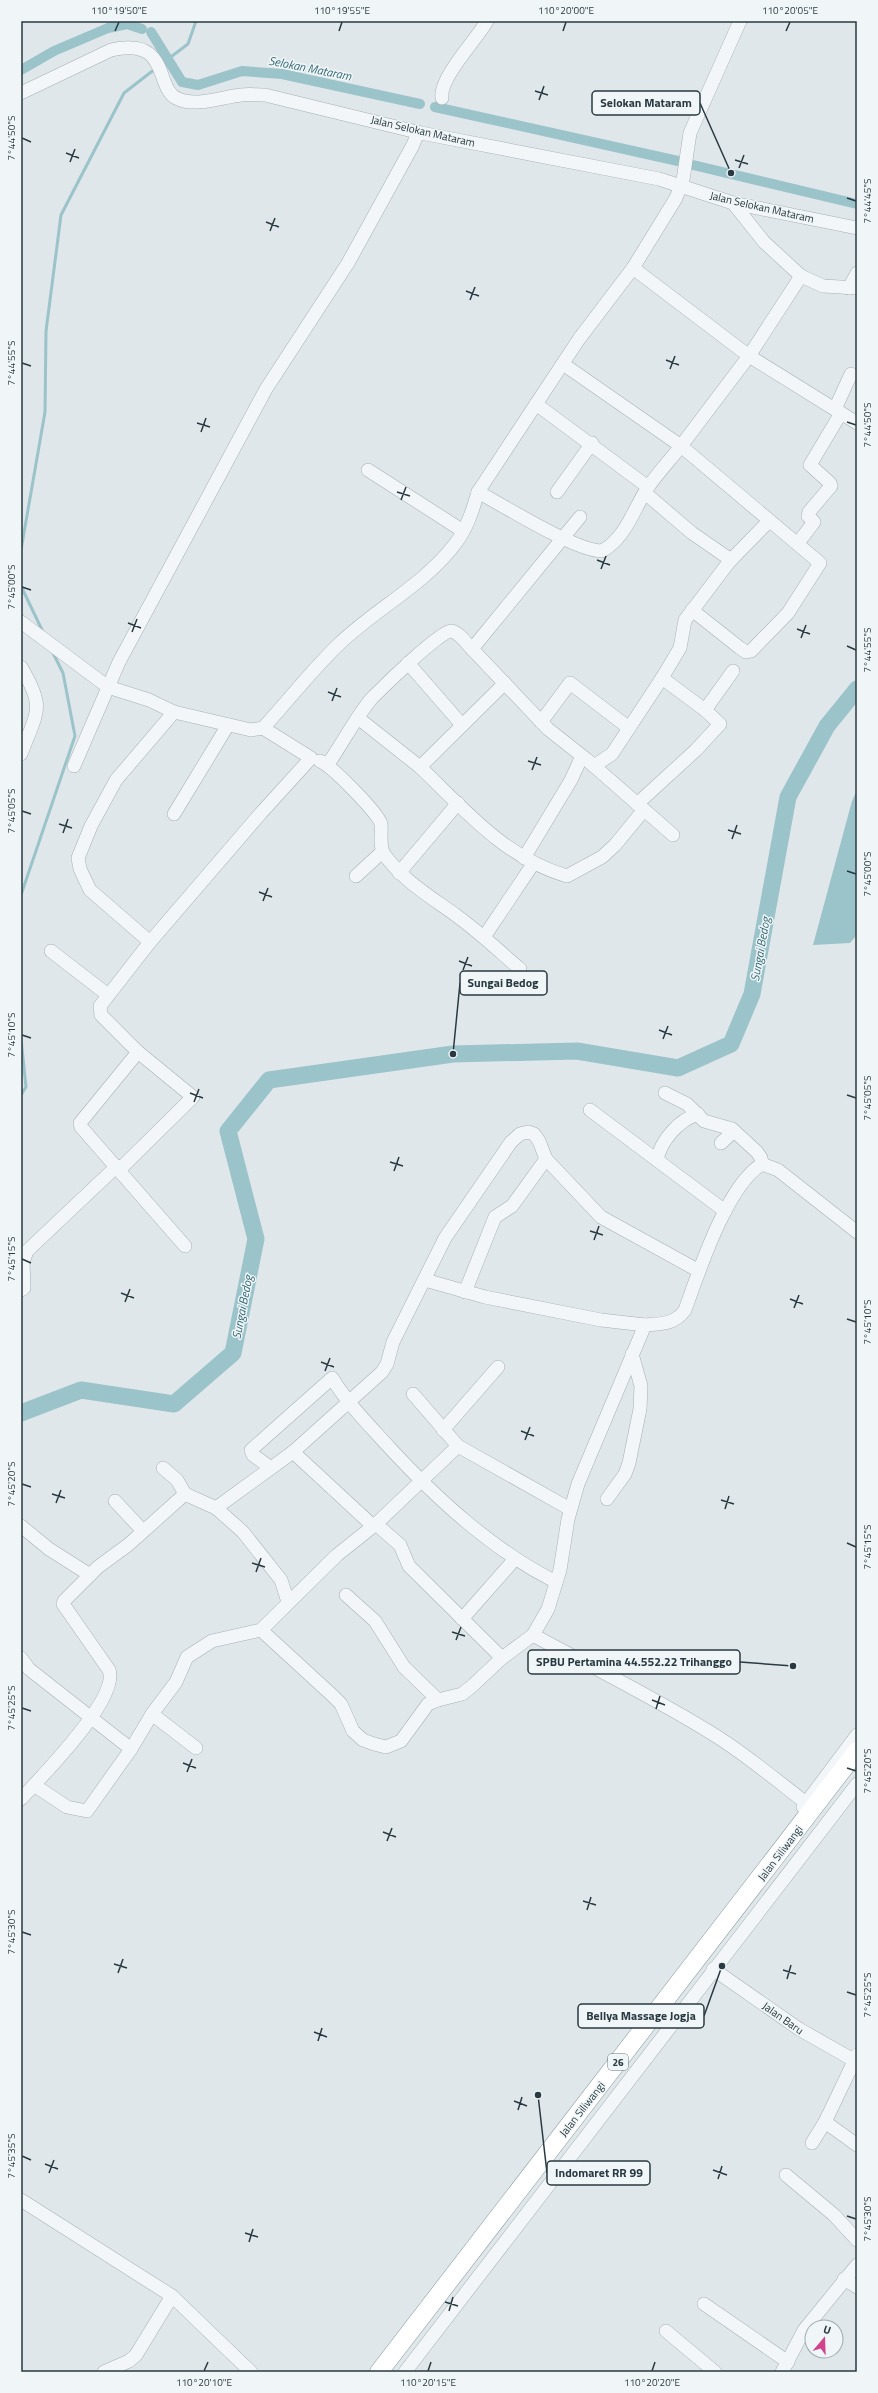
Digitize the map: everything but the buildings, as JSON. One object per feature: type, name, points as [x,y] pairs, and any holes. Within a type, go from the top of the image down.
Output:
[{"type":"highway","name":"Jalan Siliwangi","points":[[379,2372],[508,2199],[761,1871],[857,1751]]},
{"type":"highway","name":"Jalan Siliwangi","points":[[395,2372],[857,1771]]},
{"type":"street","points":[[442,98],[442,90],[448,76],[487,21]]},
{"type":"street","points":[[21,622],[108,687],[149,700],[174,712],[251,730],[263,728],[337,645],[365,620],[429,572],[455,544],[463,531],[478,492],[563,364],[633,268],[682,183],[690,133],[697,113],[740,21]]},
{"type":"street","name":"Jalan Selokan Mataram","points":[[21,93],[111,50],[124,47],[141,50],[156,60],[162,71],[169,91],[177,99],[207,100],[242,95],[266,95],[418,132],[682,183],[733,203],[857,228]]},
{"type":"street","points":[[74,766],[119,662],[266,389],[348,263],[413,146],[418,132]]},
{"type":"street","points":[[733,203],[764,242],[801,276],[822,286],[853,288],[857,274]]},
{"type":"street","points":[[633,268],[749,356],[857,422]]},
{"type":"street","points":[[478,492],[563,537],[592,550],[606,549],[627,526],[647,490],[749,356],[801,276]]},
{"type":"street","points":[[563,364],[681,446],[769,521],[820,560],[819,565],[788,612],[751,651],[746,652],[740,648],[692,610]]},
{"type":"street","points":[[798,543],[814,522],[808,516],[809,512],[831,486],[830,483],[810,465],[838,411],[851,374]]},
{"type":"street","points":[[536,404],[592,443],[647,490],[692,533],[731,560]]},
{"type":"street","points":[[557,492],[592,443]]},
{"type":"street","points":[[368,470],[463,531]]},
{"type":"street","points":[[472,649],[580,517]]},
{"type":"street","points":[[594,766],[612,754],[662,678],[680,648],[683,626],[692,610],[731,560],[769,521]]},
{"type":"street","points":[[328,764],[372,698],[408,663],[446,633],[451,631],[457,634],[472,649],[541,722],[673,835]]},
{"type":"street","points":[[408,663],[462,725]]},
{"type":"street","points":[[21,667],[38,700],[37,712],[21,754]]},
{"type":"street","points":[[705,710],[733,671]]},
{"type":"street","points":[[358,718],[420,767],[491,835],[528,861],[568,875],[602,857],[615,845],[640,807],[718,728],[720,724],[705,710],[662,678]]},
{"type":"street","points":[[420,767],[505,683]]},
{"type":"street","points":[[541,722],[570,683],[629,728]]},
{"type":"street","points":[[150,942],[90,890],[80,869],[78,858],[91,826],[116,780],[174,712]]},
{"type":"street","points":[[174,814],[228,725]]},
{"type":"street","points":[[263,728],[311,758],[328,764],[379,820],[382,852],[399,873],[423,893],[484,937],[520,969]]},
{"type":"street","points":[[484,937],[528,861],[582,756]]},
{"type":"street","points":[[21,1290],[24,1288],[24,1262],[27,1251],[193,1097],[138,1052],[101,1015],[100,1006],[150,942],[261,813],[311,758]]},
{"type":"street","points":[[399,873],[458,803]]},
{"type":"street","points":[[356,876],[382,852]]},
{"type":"street","points":[[51,951],[108,995]]},
{"type":"street","points":[[138,1052],[80,1123],[81,1127],[185,1246]]},
{"type":"street","points":[[665,1093],[687,1104],[704,1121],[734,1131],[757,1152],[761,1158],[762,1164]]},
{"type":"street","points":[[590,1110],[725,1211]]},
{"type":"street","points":[[657,1160],[658,1152],[667,1138],[683,1121],[698,1114]]},
{"type":"street","points":[[721,1144],[734,1131]]},
{"type":"street","points":[[216,1508],[293,1452],[382,1372],[387,1364],[393,1342],[445,1238],[511,1142],[524,1133],[534,1134],[539,1141],[546,1159],[602,1217],[699,1271]]},
{"type":"street","points":[[465,1292],[495,1217],[512,1206],[546,1159]]},
{"type":"street","points":[[425,1280],[465,1292],[601,1320],[645,1325],[664,1324],[679,1318],[685,1310],[699,1271],[725,1211],[742,1183],[754,1169],[762,1164]]},
{"type":"street","points":[[762,1164],[778,1170],[857,1232]]},
{"type":"street","points":[[261,1630],[341,1704],[353,1731],[363,1740],[374,1744],[386,1747],[401,1741],[428,1704],[462,1694],[502,1658],[533,1635],[548,1610],[556,1582],[570,1509],[586,1464],[645,1325]]},
{"type":"street","points":[[608,1499],[625,1474],[629,1463],[640,1409],[641,1386],[632,1354]]},
{"type":"street","points":[[443,1430],[498,1367]]},
{"type":"street","points":[[271,1468],[253,1455],[251,1450],[332,1378],[347,1402],[432,1493],[515,1559],[556,1582]]},
{"type":"street","points":[[413,1394],[458,1446],[570,1509]]},
{"type":"street","points":[[185,1494],[90,1575],[66,1598],[63,1604],[109,1670],[112,1677],[110,1684],[90,1719],[54,1764],[26,1790],[67,1807],[87,1811],[131,1749],[152,1714],[176,1682],[185,1661],[195,1650],[212,1641],[261,1630],[288,1602],[338,1555],[374,1525],[420,1480],[441,1464],[458,1446]]},
{"type":"street","points":[[293,1452],[374,1525],[400,1545],[409,1566],[502,1658]]},
{"type":"street","points":[[163,1468],[177,1480],[185,1494],[216,1508],[243,1532],[264,1555],[281,1580],[288,1602]]},
{"type":"street","points":[[115,1501],[143,1531]]},
{"type":"street","points":[[21,1526],[49,1549],[90,1575]]},
{"type":"street","points":[[462,1619],[515,1559]]},
{"type":"street","points":[[346,1595],[375,1621],[404,1667],[438,1700]]},
{"type":"street","points":[[533,1635],[665,1706],[716,1736],[756,1763],[806,1803]]},
{"type":"street","points":[[21,1658],[29,1669],[90,1719],[131,1749]]},
{"type":"street","points":[[152,1714],[196,1748]]},
{"type":"street","points":[[761,1871],[806,1803],[857,1735]]},
{"type":"street","points":[[405,2372],[713,1969],[857,1784]]},
{"type":"street","name":"Jalan Baru","points":[[713,1969],[798,2029],[856,2059]]},
{"type":"street","points":[[812,2143],[825,2122],[856,2059]]},
{"type":"street","points":[[825,2122],[857,2145]]},
{"type":"street","points":[[786,2175],[834,2215],[857,2240]]},
{"type":"street","points":[[370,2372],[508,2199]]},
{"type":"street","points":[[21,2200],[172,2296],[251,2372]]},
{"type":"street","points":[[704,2304],[785,2367],[804,2330],[844,2279],[857,2265]]},
{"type":"street","points":[[844,2279],[857,2287]]},
{"type":"street","points":[[104,2372],[128,2361],[136,2355],[172,2296]]},
{"type":"street","points":[[666,2331],[715,2372]]},
{"type":"water","points":[[857,790],[857,935],[850,943],[813,945],[852,801]]},
{"type":"waterway","points":[[172,56],[188,44],[196,21]]},
{"type":"waterway","name":"Selokan Mataram","points":[[21,70],[54,51],[108,28],[127,24],[142,29]]},
{"type":"waterway","name":"Selokan Mataram","points":[[151,32],[182,82],[198,85],[242,71],[282,74],[420,104]]},
{"type":"waterway","points":[[21,550],[45,412],[46,331],[61,215],[124,93],[155,69]]},
{"type":"waterway","name":"Selokan Mataram","points":[[435,107],[678,161]]},
{"type":"waterway","name":"Selokan Mataram","points":[[693,165],[857,204]]},
{"type":"waterway","points":[[21,586],[43,632]]},
{"type":"waterway","points":[[21,895],[75,736],[63,673],[53,653]]},
{"type":"waterway","name":"Sungai Bedog","points":[[21,1413],[81,1390],[174,1404],[233,1353],[256,1239],[228,1131],[269,1080],[453,1054],[577,1051],[678,1068],[731,1044],[752,994],[788,797],[827,726],[857,689]]},
{"type":"waterway","points":[[21,1039],[26,1087],[21,1095]]},
{"type":"place","name":"Selokan Mataram","points":[[731,173]]},
{"type":"place","name":"Sungai Bedog","points":[[453,1054]]},
{"type":"place","name":"SPBU Pertamina 44.552.22 Trihanggo","points":[[793,1666]]},
{"type":"place","name":"Bellya Massage Jogja","points":[[722,1966]]},
{"type":"place","name":"Indomaret RR 99","points":[[538,2095]]}]
